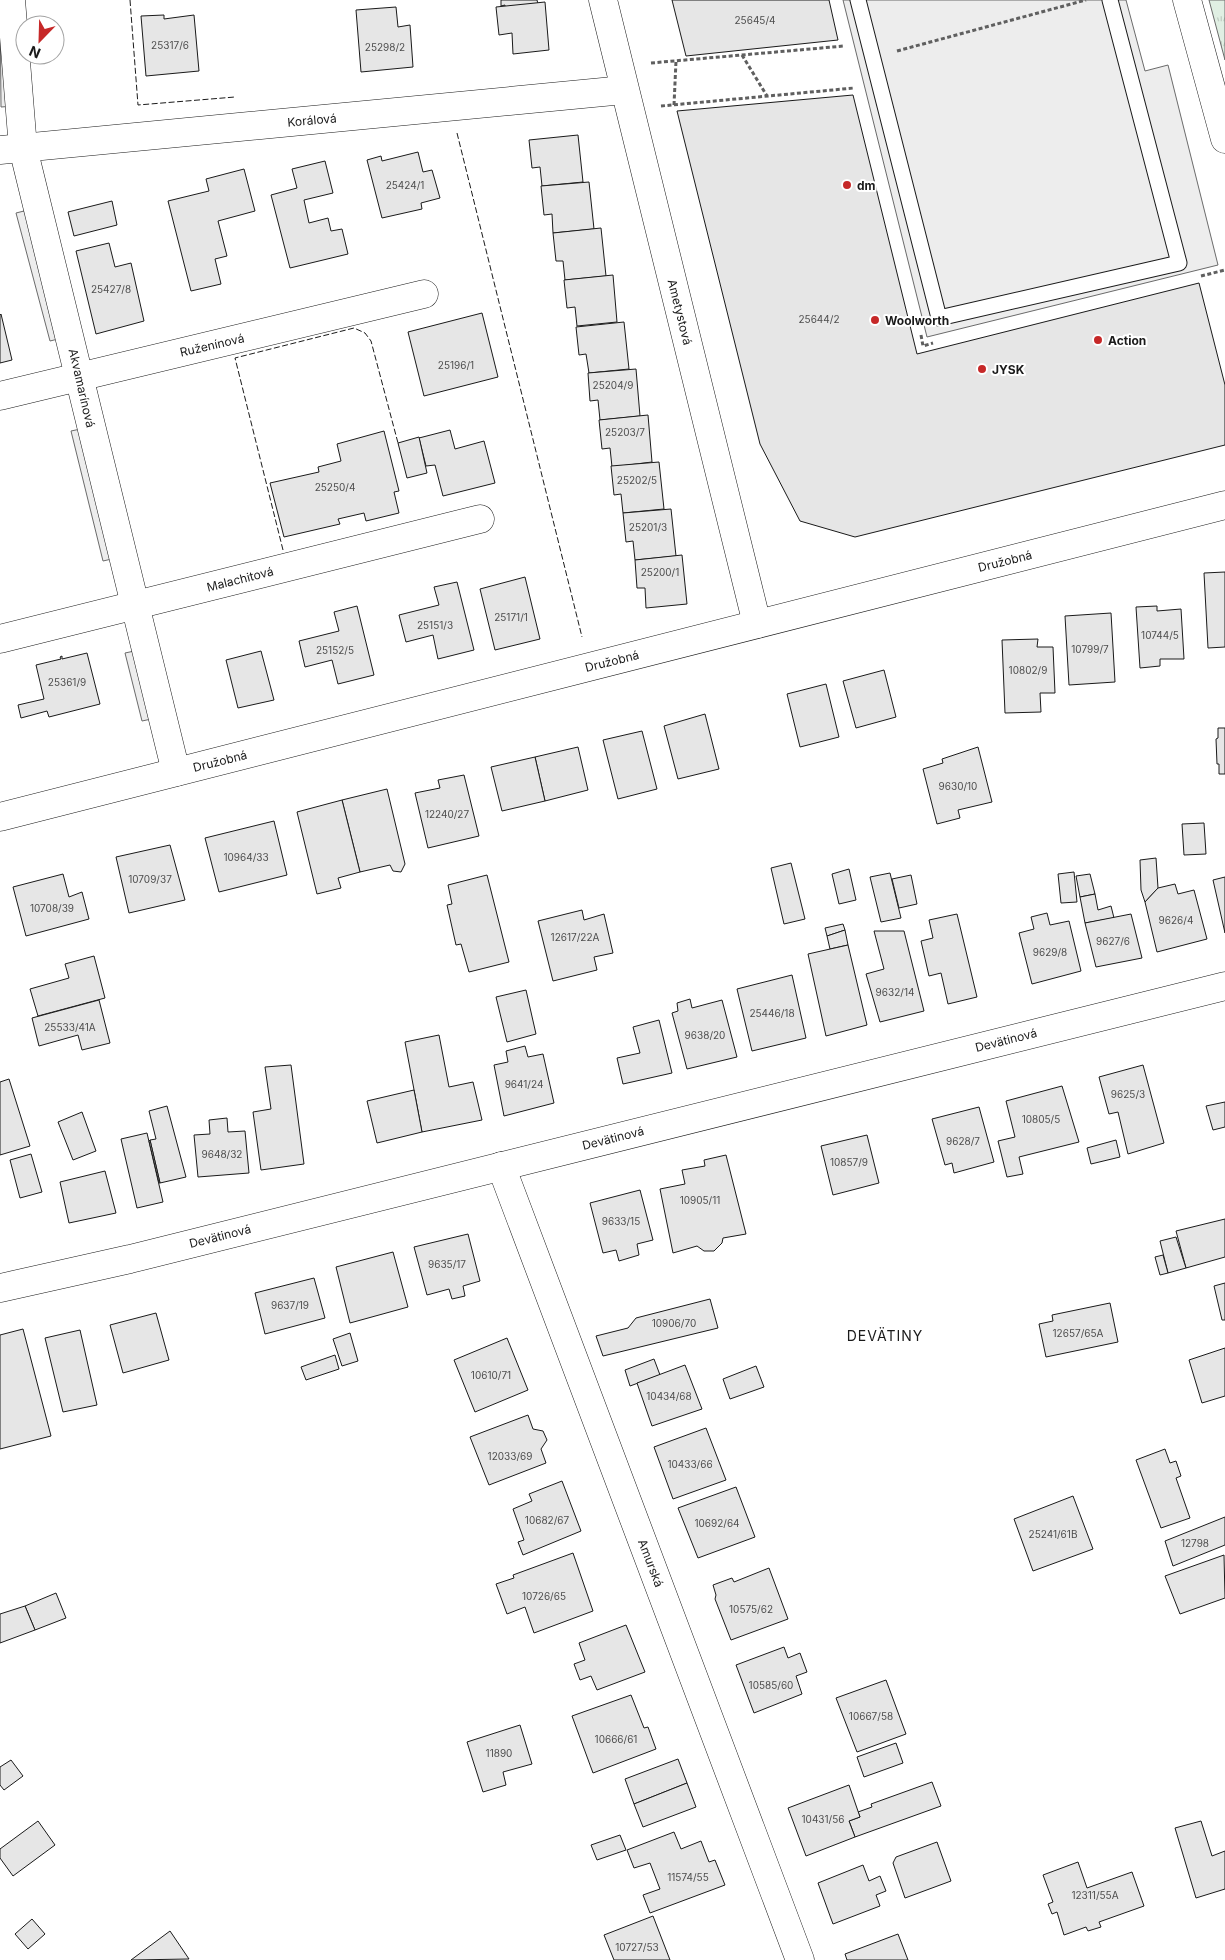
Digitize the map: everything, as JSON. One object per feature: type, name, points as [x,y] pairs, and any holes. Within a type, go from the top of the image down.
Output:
[{"type":"street","name":"Akvamarínová","points":[[11,0],[12,149],[68,329],[78,377],[176,772]]},
{"type":"street","name":"Ametystová","points":[[603,0],[757,624]]},
{"type":"street","points":[[1187,0],[1225,139]]},
{"type":"street","name":"Korálová","points":[[12,149],[624,90]]},
{"type":"street","name":"Ruženínová","points":[[0,396],[424,294]]},
{"type":"street","name":"Družobná","points":[[0,817],[1225,505]]},
{"type":"street","name":"Malachitová","points":[[0,638],[480,519]]},
{"type":"street","name":"Devätinová","points":[[0,1288],[130,1258],[1225,986]]},
{"type":"street","name":"Amurská","points":[[501,1166],[800,1960]]},
{"type":"lane","points":[[858,0],[939,318],[1179,263],[1110,0]]},
{"type":"path","points":[[851,63],[1087,0]]},
{"type":"path","points":[[643,64],[846,46],[857,88],[652,106]]},
{"type":"path","points":[[742,55],[767,96]]},
{"type":"path","points":[[674,105],[676,61]]},
{"type":"path","points":[[1197,277],[1225,270]]},
{"type":"path","points":[[918,326],[923,346],[942,341]]},
{"type":"green space","points":[[1209,0],[1225,0],[1225,60]]},
{"type":"shaded area","points":[[0,0],[15,106],[1,107]]},
{"type":"shaded area","points":[[843,0],[1126,0],[1145,71],[1168,65],[1218,265],[927,337]]},
{"type":"shaded area","points":[[28,210],[62,338],[50,341],[16,213]]},
{"type":"shaded area","points":[[85,428],[116,558],[103,561],[71,431]]},
{"type":"shaded area","points":[[139,650],[156,718],[142,721],[125,653]]},
{"type":"building","points":[[501,0],[537,0],[538,4],[505,7],[505,5],[501,6]]},
{"type":"building","points":[[672,0],[829,0],[838,40],[686,56]]},
{"type":"building","points":[[545,2],[549,50],[513,54],[512,33],[499,35],[496,7]]},
{"type":"building","points":[[396,7],[398,27],[410,25],[413,67],[361,72],[356,10]]},
{"type":"building","points":[[164,15],[164,19],[194,15],[199,71],[146,76],[141,16]]},
{"type":"building","points":[[853,95],[917,354],[1199,283],[1225,385],[1225,445],[855,537],[800,521],[760,444],[677,111]]},
{"type":"building","points":[[578,135],[583,182],[542,186],[540,167],[532,168],[529,140]]},
{"type":"building","points":[[418,152],[423,172],[432,170],[440,198],[421,203],[422,209],[382,218],[367,160],[381,156],[382,161]]},
{"type":"building","points":[[325,161],[333,193],[304,200],[309,223],[328,218],[331,231],[342,229],[348,254],[290,268],[271,195],[297,188],[292,169]]},
{"type":"building","points":[[244,169],[255,211],[218,221],[227,256],[215,259],[221,284],[191,291],[168,201],[209,191],[206,179]]},
{"type":"building","points":[[589,182],[594,229],[553,233],[552,214],[544,215],[541,186]]},
{"type":"building","points":[[112,201],[117,225],[74,236],[68,212]]},
{"type":"building","points":[[601,228],[606,276],[565,280],[563,261],[556,261],[553,233]]},
{"type":"building","points":[[109,243],[115,267],[131,263],[144,321],[96,334],[76,251]]},
{"type":"building","points":[[613,275],[617,322],[577,326],[575,307],[567,308],[564,280]]},
{"type":"building","points":[[482,313],[498,377],[424,396],[408,332]]},
{"type":"building","points":[[0,315],[12,360],[0,363]]},
{"type":"building","points":[[624,322],[629,369],[589,373],[586,354],[579,355],[576,327]]},
{"type":"building","points":[[636,369],[640,416],[600,420],[598,400],[590,401],[588,373]]},
{"type":"building","points":[[648,415],[652,462],[612,467],[610,448],[602,449],[599,420]]},
{"type":"building","points":[[450,430],[455,449],[484,441],[495,483],[443,496],[435,465],[426,466],[419,438]]},
{"type":"building","points":[[384,431],[399,491],[394,492],[399,513],[366,521],[364,513],[338,519],[340,524],[284,537],[270,483],[319,472],[318,467],[341,461],[337,444]]},
{"type":"building","points":[[419,437],[427,473],[407,478],[398,443]]},
{"type":"building","points":[[659,462],[664,509],[623,513],[621,494],[614,495],[611,466]]},
{"type":"building","points":[[671,509],[676,556],[635,560],[633,541],[626,542],[623,513]]},
{"type":"building","points":[[682,555],[687,604],[646,608],[645,588],[637,588],[635,560]]},
{"type":"building","points":[[1225,572],[1225,647],[1208,648],[1204,573]]},
{"type":"building","points":[[525,577],[540,639],[495,650],[480,589]]},
{"type":"building","points":[[457,582],[474,650],[438,659],[433,635],[406,642],[399,615],[439,605],[434,587]]},
{"type":"building","points":[[357,606],[374,675],[338,684],[332,660],[305,667],[299,641],[339,631],[334,612]]},
{"type":"building","points":[[1157,606],[1157,611],[1181,609],[1184,659],[1160,659],[1160,666],[1140,668],[1136,607]]},
{"type":"building","points":[[1111,613],[1115,682],[1069,685],[1065,616]]},
{"type":"building","points":[[1038,639],[1037,647],[1053,647],[1055,693],[1040,693],[1041,712],[1005,713],[1002,640]]},
{"type":"building","points":[[261,651],[274,700],[238,708],[226,660]]},
{"type":"building","points":[[87,653],[100,704],[49,717],[47,711],[21,718],[18,705],[44,699],[36,665],[61,659],[60,657],[62,656],[62,659]]},
{"type":"building","points":[[884,670],[896,717],[856,728],[843,681]]},
{"type":"building","points":[[826,684],[839,737],[800,747],[787,694]]},
{"type":"building","points":[[705,714],[719,769],[678,779],[664,726]]},
{"type":"building","points":[[1218,728],[1225,728],[1225,774],[1219,774],[1219,764],[1217,764],[1216,739],[1218,738]]},
{"type":"building","points":[[642,731],[657,789],[618,799],[603,740]]},
{"type":"building","points":[[578,747],[588,790],[545,801],[535,757]]},
{"type":"building","points":[[978,747],[992,802],[958,810],[960,818],[937,824],[923,769],[943,763],[942,759]]},
{"type":"building","points":[[535,757],[545,801],[502,811],[491,767]]},
{"type":"building","points":[[464,775],[479,836],[428,848],[415,793],[440,788],[438,780]]},
{"type":"building","points":[[387,789],[405,864],[401,872],[393,871],[390,865],[360,872],[342,800]]},
{"type":"building","points":[[342,800],[360,872],[338,878],[341,888],[317,894],[297,812]]},
{"type":"building","points":[[274,821],[287,875],[219,892],[205,838]]},
{"type":"building","points":[[1204,823],[1206,854],[1184,855],[1182,824]]},
{"type":"building","points":[[170,845],[185,900],[129,913],[116,857]]},
{"type":"building","points":[[1156,858],[1158,888],[1145,902],[1141,890],[1140,860]]},
{"type":"building","points":[[791,863],[805,919],[784,924],[771,868]]},
{"type":"building","points":[[849,869],[856,900],[839,904],[832,874]]},
{"type":"building","points":[[1074,872],[1077,902],[1061,903],[1058,874]]},
{"type":"building","points":[[890,873],[901,918],[881,922],[870,877]]},
{"type":"building","points":[[63,874],[69,897],[82,892],[89,919],[26,936],[13,887]]},
{"type":"building","points":[[1090,874],[1095,894],[1080,897],[1076,876]]},
{"type":"building","points":[[487,875],[509,962],[469,972],[461,944],[456,945],[447,905],[452,904],[448,885]]},
{"type":"building","points":[[911,875],[917,904],[899,908],[892,879]]},
{"type":"building","points":[[1225,877],[1225,933],[1213,880]]},
{"type":"building","points":[[1175,884],[1178,894],[1194,890],[1207,939],[1157,952],[1145,902],[1158,888]]},
{"type":"building","points":[[1095,894],[1098,910],[1111,906],[1114,918],[1085,923],[1080,897]]},
{"type":"building","points":[[582,910],[584,920],[604,914],[613,953],[594,957],[597,970],[553,981],[538,921]]},
{"type":"building","points":[[1047,913],[1050,925],[1069,921],[1081,971],[1032,984],[1019,933],[1034,929],[1031,917]]},
{"type":"building","points":[[957,914],[977,997],[948,1004],[941,973],[929,976],[921,941],[933,938],[929,920]]},
{"type":"building","points":[[1131,914],[1142,958],[1096,967],[1085,923]]},
{"type":"building","points":[[843,924],[845,930],[827,936],[825,928]]},
{"type":"building","points":[[845,930],[848,945],[830,949],[827,936]]},
{"type":"building","points":[[874,931],[904,931],[924,1011],[880,1022],[866,974],[884,969]]},
{"type":"building","points":[[848,945],[867,1025],[826,1036],[808,954]]},
{"type":"building","points":[[94,956],[105,998],[38,1016],[30,989],[69,978],[65,964]]},
{"type":"building","points":[[792,975],[806,1038],[752,1051],[737,989]]},
{"type":"building","points":[[526,990],[536,1034],[507,1042],[496,997]]},
{"type":"building","points":[[690,999],[692,1008],[722,1000],[737,1057],[687,1069],[672,1013],[678,1011],[677,1003]]},
{"type":"building","points":[[99,1000],[110,1043],[82,1050],[78,1035],[39,1046],[32,1018]]},
{"type":"building","points":[[659,1020],[672,1073],[623,1084],[617,1058],[640,1053],[633,1027]]},
{"type":"building","points":[[439,1035],[449,1087],[473,1082],[482,1120],[422,1132],[405,1042]]},
{"type":"building","points":[[525,1046],[528,1057],[543,1054],[554,1103],[504,1116],[494,1065],[508,1062],[506,1051]]},
{"type":"building","points":[[291,1065],[304,1164],[261,1170],[253,1112],[271,1109],[265,1067]]},
{"type":"building","points":[[1143,1065],[1164,1143],[1128,1154],[1118,1112],[1109,1114],[1099,1077]]},
{"type":"building","points":[[9,1079],[30,1146],[0,1155],[0,1082]]},
{"type":"building","points":[[1062,1086],[1079,1142],[1019,1157],[1023,1174],[1007,1177],[998,1141],[1015,1137],[1006,1101]]},
{"type":"building","points":[[414,1090],[422,1132],[377,1143],[367,1101]]},
{"type":"building","points":[[1225,1102],[1225,1127],[1213,1130],[1206,1106]]},
{"type":"building","points":[[167,1106],[186,1177],[160,1183],[150,1140],[156,1139],[149,1111]]},
{"type":"building","points":[[979,1107],[994,1162],[954,1173],[952,1163],[945,1165],[932,1119]]},
{"type":"building","points":[[82,1112],[96,1151],[73,1160],[58,1122]]},
{"type":"building","points":[[227,1118],[228,1132],[245,1131],[249,1173],[198,1177],[194,1135],[210,1134],[209,1120]]},
{"type":"building","points":[[147,1133],[163,1202],[137,1208],[121,1139]]},
{"type":"building","points":[[867,1135],[879,1183],[833,1195],[821,1146]]},
{"type":"building","points":[[150,1140],[160,1183],[149,1141]]},
{"type":"building","points":[[1116,1140],[1120,1157],[1091,1164],[1087,1148]]},
{"type":"building","points":[[31,1154],[42,1192],[20,1198],[10,1160]]},
{"type":"building","points":[[726,1155],[746,1234],[723,1238],[722,1243],[714,1251],[704,1251],[697,1246],[673,1253],[660,1189],[685,1184],[682,1170],[705,1166],[704,1160]]},
{"type":"building","points":[[105,1171],[116,1213],[69,1223],[60,1182]]},
{"type":"building","points":[[640,1190],[653,1240],[637,1244],[639,1255],[619,1261],[616,1250],[603,1253],[590,1203]]},
{"type":"building","points":[[1225,1219],[1225,1257],[1186,1268],[1176,1231]]},
{"type":"building","points":[[468,1234],[480,1281],[463,1286],[465,1296],[452,1299],[449,1289],[427,1295],[414,1247]]},
{"type":"building","points":[[1176,1237],[1186,1268],[1168,1273],[1160,1241]]},
{"type":"building","points":[[393,1252],[408,1307],[350,1323],[336,1267]]},
{"type":"building","points":[[1163,1255],[1168,1273],[1160,1275],[1155,1257]]},
{"type":"building","points":[[314,1278],[325,1318],[265,1334],[255,1293]]},
{"type":"building","points":[[1225,1283],[1225,1320],[1222,1320],[1214,1286]]},
{"type":"building","points":[[710,1299],[718,1328],[603,1356],[596,1336],[628,1328],[636,1318]]},
{"type":"building","points":[[1110,1303],[1118,1342],[1046,1357],[1039,1324],[1053,1321],[1052,1315]]},
{"type":"building","points":[[156,1313],[169,1360],[123,1373],[110,1325]]},
{"type":"building","points":[[23,1329],[51,1436],[0,1449],[0,1335]]},
{"type":"building","points":[[80,1330],[97,1405],[63,1412],[45,1338]]},
{"type":"building","points":[[350,1333],[358,1361],[342,1366],[333,1339]]},
{"type":"building","points":[[507,1338],[528,1390],[475,1412],[454,1360]]},
{"type":"building","points":[[1225,1348],[1225,1396],[1202,1403],[1189,1360]]},
{"type":"building","points":[[335,1355],[339,1369],[306,1380],[301,1367]]},
{"type":"building","points":[[654,1359],[660,1375],[630,1386],[625,1370]]},
{"type":"building","points":[[685,1365],[702,1409],[652,1426],[637,1383]]},
{"type":"building","points":[[756,1366],[764,1387],[730,1399],[723,1379]]},
{"type":"building","points":[[528,1415],[533,1429],[543,1431],[547,1440],[541,1449],[546,1463],[489,1485],[470,1437]]},
{"type":"building","points":[[706,1428],[726,1480],[673,1499],[654,1447]]},
{"type":"building","points":[[1165,1449],[1170,1463],[1176,1461],[1181,1476],[1176,1478],[1190,1518],[1161,1528],[1136,1460]]},
{"type":"building","points":[[562,1481],[581,1531],[523,1555],[518,1542],[524,1540],[513,1509],[532,1501],[529,1494]]},
{"type":"building","points":[[736,1487],[755,1537],[698,1558],[678,1508]]},
{"type":"building","points":[[1073,1496],[1093,1549],[1033,1571],[1014,1519]]},
{"type":"building","points":[[1225,1517],[1225,1545],[1173,1566],[1165,1541]]},
{"type":"building","points":[[573,1553],[593,1611],[534,1633],[525,1607],[507,1614],[496,1584],[514,1578],[513,1575]]},
{"type":"building","points":[[1224,1555],[1225,1598],[1180,1614],[1165,1576]]},
{"type":"building","points":[[769,1568],[788,1619],[731,1640],[715,1599],[716,1595],[713,1585],[732,1578],[734,1582]]},
{"type":"building","points":[[56,1593],[66,1618],[35,1630],[25,1606]]},
{"type":"building","points":[[25,1606],[35,1630],[0,1643],[0,1614]]},
{"type":"building","points":[[626,1625],[645,1672],[597,1690],[591,1676],[580,1680],[574,1664],[585,1660],[579,1643]]},
{"type":"building","points":[[784,1647],[788,1658],[800,1653],[807,1672],[796,1676],[802,1694],[754,1713],[736,1665]]},
{"type":"building","points":[[886,1680],[906,1734],[857,1752],[836,1698]]},
{"type":"building","points":[[631,1695],[644,1728],[648,1727],[656,1749],[593,1773],[572,1716]]},
{"type":"building","points":[[520,1725],[532,1764],[503,1772],[506,1785],[483,1792],[467,1742]]},
{"type":"building","points":[[896,1743],[903,1763],[864,1777],[857,1757]]},
{"type":"building","points":[[678,1759],[687,1783],[634,1804],[625,1779]]},
{"type":"building","points":[[11,1760],[23,1776],[4,1790],[0,1785],[0,1767]]},
{"type":"building","points":[[932,1782],[941,1806],[855,1837],[849,1821],[860,1817],[858,1812],[872,1807],[871,1804]]},
{"type":"building","points":[[687,1783],[696,1807],[643,1827],[634,1804]]},
{"type":"building","points":[[849,1785],[860,1817],[849,1821],[855,1837],[806,1856],[788,1808]]},
{"type":"building","points":[[38,1821],[55,1845],[13,1876],[0,1858],[0,1849]]},
{"type":"building","points":[[1201,1821],[1212,1856],[1225,1851],[1225,1889],[1196,1898],[1175,1828]]},
{"type":"building","points":[[674,1832],[681,1849],[701,1841],[709,1862],[715,1860],[725,1885],[650,1913],[643,1895],[660,1889],[650,1863],[634,1868],[627,1850]]},
{"type":"building","points":[[620,1835],[626,1850],[597,1860],[591,1845]]},
{"type":"building","points":[[937,1842],[951,1881],[905,1898],[893,1863],[896,1857]]},
{"type":"building","points":[[1078,1862],[1087,1888],[1132,1872],[1144,1906],[1099,1922],[1101,1927],[1088,1931],[1086,1927],[1064,1935],[1057,1912],[1052,1914],[1048,1904],[1053,1902],[1043,1875]]},
{"type":"building","points":[[863,1865],[869,1881],[880,1876],[886,1891],[876,1895],[880,1906],[833,1924],[818,1883]]},
{"type":"building","points":[[653,1916],[670,1960],[614,1960],[604,1935]]},
{"type":"building","points":[[32,1919],[45,1934],[28,1949],[15,1934]]},
{"type":"building","points":[[170,1931],[189,1959],[131,1960]]},
{"type":"building","points":[[898,1934],[908,1960],[847,1960],[845,1954]]},
{"type":"fence","points":[[130,0],[138,105],[235,97]]},
{"type":"fence","points":[[457,133],[582,637]]},
{"type":"fence","points":[[283,550],[235,358],[354,328],[365,333],[371,341],[398,443]]},
{"type":"place","name":"dm","points":[[847,185]]},
{"type":"place","name":"Woolworth","points":[[875,320]]},
{"type":"place","name":"Action","points":[[1098,340]]},
{"type":"place","name":"JYSK","points":[[982,369]]},
{"type":"district","name":"DEVÄTINY","points":[[885,1335]]}]
